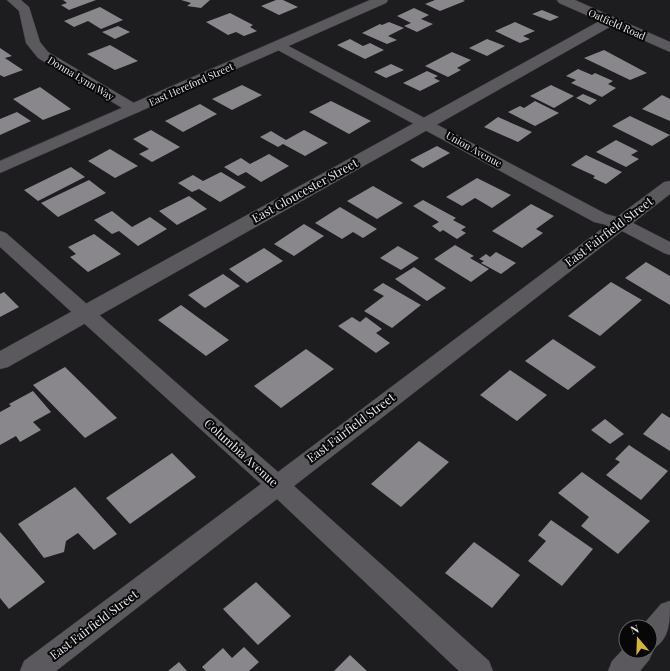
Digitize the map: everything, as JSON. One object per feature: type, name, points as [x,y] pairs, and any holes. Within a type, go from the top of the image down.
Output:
[{"type":"street","name":"Donna Lynn Way","points":[[13,0],[25,10],[33,43],[44,55],[134,110]]},
{"type":"street","name":"East Hereford Street","points":[[0,168],[381,0]]},
{"type":"street","name":"Oatfield Road","points":[[564,0],[670,48]]},
{"type":"street","name":"East Gloucester Street","points":[[0,361],[610,21]]},
{"type":"street","name":"Union Avenue","points":[[279,45],[600,218],[621,224],[670,249]]},
{"type":"street","name":"East Fairfield Street","points":[[34,671],[670,186]]},
{"type":"street","name":"Columbia Avenue","points":[[0,237],[276,485],[479,671]]},
{"type":"street","points":[[658,627],[670,613]]},
{"type":"street","points":[[622,671],[632,659]]},
{"type":"building","points":[[63,0],[96,0],[69,10],[61,5],[67,3]]},
{"type":"building","points":[[181,0],[210,0],[201,8],[187,6],[191,3]]},
{"type":"building","points":[[276,0],[283,0],[298,7],[279,15],[261,6]]},
{"type":"building","points":[[435,0],[465,1],[440,11],[425,4]]},
{"type":"building","points":[[100,7],[123,20],[101,29],[88,21],[74,27],[64,21]]},
{"type":"building","points":[[414,8],[429,15],[421,19],[433,24],[417,32],[404,26],[411,23],[397,16]]},
{"type":"building","points":[[542,10],[559,17],[550,21],[532,14]]},
{"type":"building","points":[[230,13],[253,25],[250,27],[257,31],[244,36],[236,32],[228,35],[206,22]]},
{"type":"building","points":[[389,22],[404,28],[388,36],[397,40],[387,44],[362,33],[380,24],[382,25]]},
{"type":"building","points":[[515,22],[535,31],[523,36],[530,39],[520,43],[495,31]]},
{"type":"building","points":[[118,26],[130,32],[115,39],[102,32]]},
{"type":"building","points":[[350,39],[363,46],[370,43],[384,50],[365,59],[337,45]]},
{"type":"building","points":[[487,39],[505,46],[487,56],[469,48]]},
{"type":"building","points":[[110,45],[138,61],[115,70],[87,54]]},
{"type":"building","points":[[0,48],[12,56],[5,58],[23,70],[4,77],[0,75]]},
{"type":"building","points":[[604,50],[647,73],[630,80],[584,58]]},
{"type":"building","points":[[452,52],[471,60],[457,68],[461,70],[448,77],[425,66]]},
{"type":"building","points":[[391,64],[404,70],[386,78],[374,72]]},
{"type":"building","points":[[578,69],[592,75],[595,73],[613,81],[608,84],[616,88],[602,97],[571,83],[576,80],[566,76]]},
{"type":"building","points":[[427,71],[438,76],[434,78],[440,81],[420,91],[403,83]]},
{"type":"building","points":[[242,85],[262,95],[232,110],[212,99]]},
{"type":"building","points":[[551,85],[574,96],[554,108],[530,96]]},
{"type":"building","points":[[40,87],[71,109],[43,120],[13,99]]},
{"type":"building","points":[[583,94],[597,100],[590,105],[576,98]]},
{"type":"building","points":[[662,95],[670,99],[670,121],[642,109]]},
{"type":"building","points":[[331,101],[371,121],[349,134],[309,112]]},
{"type":"building","points":[[535,101],[559,113],[535,126],[508,112],[520,106],[524,108]]},
{"type":"building","points":[[200,104],[217,114],[183,132],[165,121]]},
{"type":"building","points":[[17,112],[31,121],[0,135],[0,119]]},
{"type":"building","points":[[630,116],[670,135],[652,146],[612,126]]},
{"type":"building","points":[[498,117],[532,132],[518,142],[484,127]]},
{"type":"building","points":[[151,130],[180,147],[152,162],[139,154],[149,149],[133,139]]},
{"type":"building","points":[[304,130],[328,143],[305,156],[283,144],[278,147],[260,137],[271,131],[286,140]]},
{"type":"building","points":[[616,140],[638,151],[631,155],[639,159],[626,167],[596,152]]},
{"type":"building","points":[[437,146],[450,153],[423,168],[410,160]]},
{"type":"building","points":[[110,149],[138,166],[115,178],[88,161]]},
{"type":"building","points":[[269,154],[289,166],[261,182],[246,172],[238,176],[224,167],[241,158],[250,164]]},
{"type":"building","points":[[586,155],[622,172],[606,184],[593,178],[595,176],[571,165]]},
{"type":"building","points":[[71,167],[85,177],[38,201],[24,190]]},
{"type":"building","points":[[221,172],[246,187],[220,202],[199,189],[192,192],[178,183],[193,175],[203,181]]},
{"type":"building","points":[[477,178],[511,195],[492,208],[475,198],[462,206],[446,197]]},
{"type":"building","points":[[89,180],[106,193],[58,217],[41,203]]},
{"type":"building","points":[[373,186],[403,203],[377,219],[347,201]]},
{"type":"building","points":[[189,196],[207,209],[177,225],[159,211]]},
{"type":"building","points":[[423,200],[456,218],[453,220],[466,227],[461,230],[466,233],[457,239],[443,230],[440,232],[432,226],[439,222],[413,206]]},
{"type":"building","points":[[531,204],[554,216],[536,229],[543,233],[522,248],[492,231]]},
{"type":"building","points":[[340,207],[377,229],[363,238],[353,232],[342,239],[315,223]]},
{"type":"building","points":[[112,211],[132,227],[150,217],[167,229],[138,246],[119,231],[112,234],[94,220]]},
{"type":"building","points":[[304,224],[324,236],[294,256],[274,244]]},
{"type":"building","points":[[94,234],[121,254],[88,272],[70,257],[76,254],[68,247]]},
{"type":"building","points":[[455,245],[474,256],[470,258],[489,269],[471,282],[434,259]]},
{"type":"building","points":[[398,246],[419,258],[401,270],[380,258]]},
{"type":"building","points":[[264,248],[283,261],[247,283],[229,269]]},
{"type":"building","points":[[496,252],[516,263],[501,274],[481,263],[484,261],[479,259],[486,254],[490,257]]},
{"type":"building","points":[[646,262],[670,276],[670,305],[625,278]]},
{"type":"building","points":[[414,267],[446,288],[427,301],[395,279]]},
{"type":"building","points":[[223,274],[240,286],[205,308],[188,295]]},
{"type":"building","points":[[611,282],[642,300],[600,336],[568,316]]},
{"type":"building","points":[[383,283],[421,305],[392,328],[364,311],[384,296],[373,290]]},
{"type":"building","points":[[4,292],[19,307],[0,317],[0,294]]},
{"type":"building","points":[[181,305],[229,340],[206,356],[158,320]]},
{"type":"building","points":[[352,317],[360,322],[366,317],[382,329],[376,333],[390,343],[376,353],[338,326]]},
{"type":"building","points":[[553,339],[596,367],[568,390],[525,361]]},
{"type":"building","points":[[306,349],[334,369],[281,408],[254,386]]},
{"type":"building","points":[[65,367],[117,418],[85,438],[33,385]]},
{"type":"building","points":[[510,370],[547,395],[517,421],[480,395]]},
{"type":"building","points":[[33,391],[51,412],[33,422],[41,430],[20,442],[16,436],[0,445],[0,412],[11,406],[9,404]]},
{"type":"building","points":[[662,413],[670,418],[670,451],[643,434]]},
{"type":"building","points":[[605,419],[624,434],[610,444],[591,430]]},
{"type":"building","points":[[419,441],[449,462],[401,507],[371,484]]},
{"type":"building","points":[[629,445],[668,471],[641,500],[606,475],[620,462],[615,459]]},
{"type":"building","points":[[172,453],[196,477],[130,524],[106,498]]},
{"type":"building","points":[[582,472],[650,521],[618,554],[581,526],[589,517],[558,493]]},
{"type":"building","points":[[75,487],[117,534],[94,550],[78,533],[66,541],[64,552],[44,558],[18,524]]},
{"type":"building","points":[[551,520],[593,549],[562,586],[528,561],[546,541],[538,535]]},
{"type":"building","points":[[0,532],[45,582],[9,609],[0,598]]},
{"type":"building","points":[[474,542],[520,575],[492,608],[445,573]]},
{"type":"building","points":[[256,582],[291,616],[258,645],[223,609]]},
{"type":"building","points":[[244,647],[259,662],[249,671],[206,671],[202,667],[223,648],[232,658]]},
{"type":"building","points":[[350,655],[367,671],[334,671]]},
{"type":"building","points":[[179,662],[187,671],[168,671]]}]
